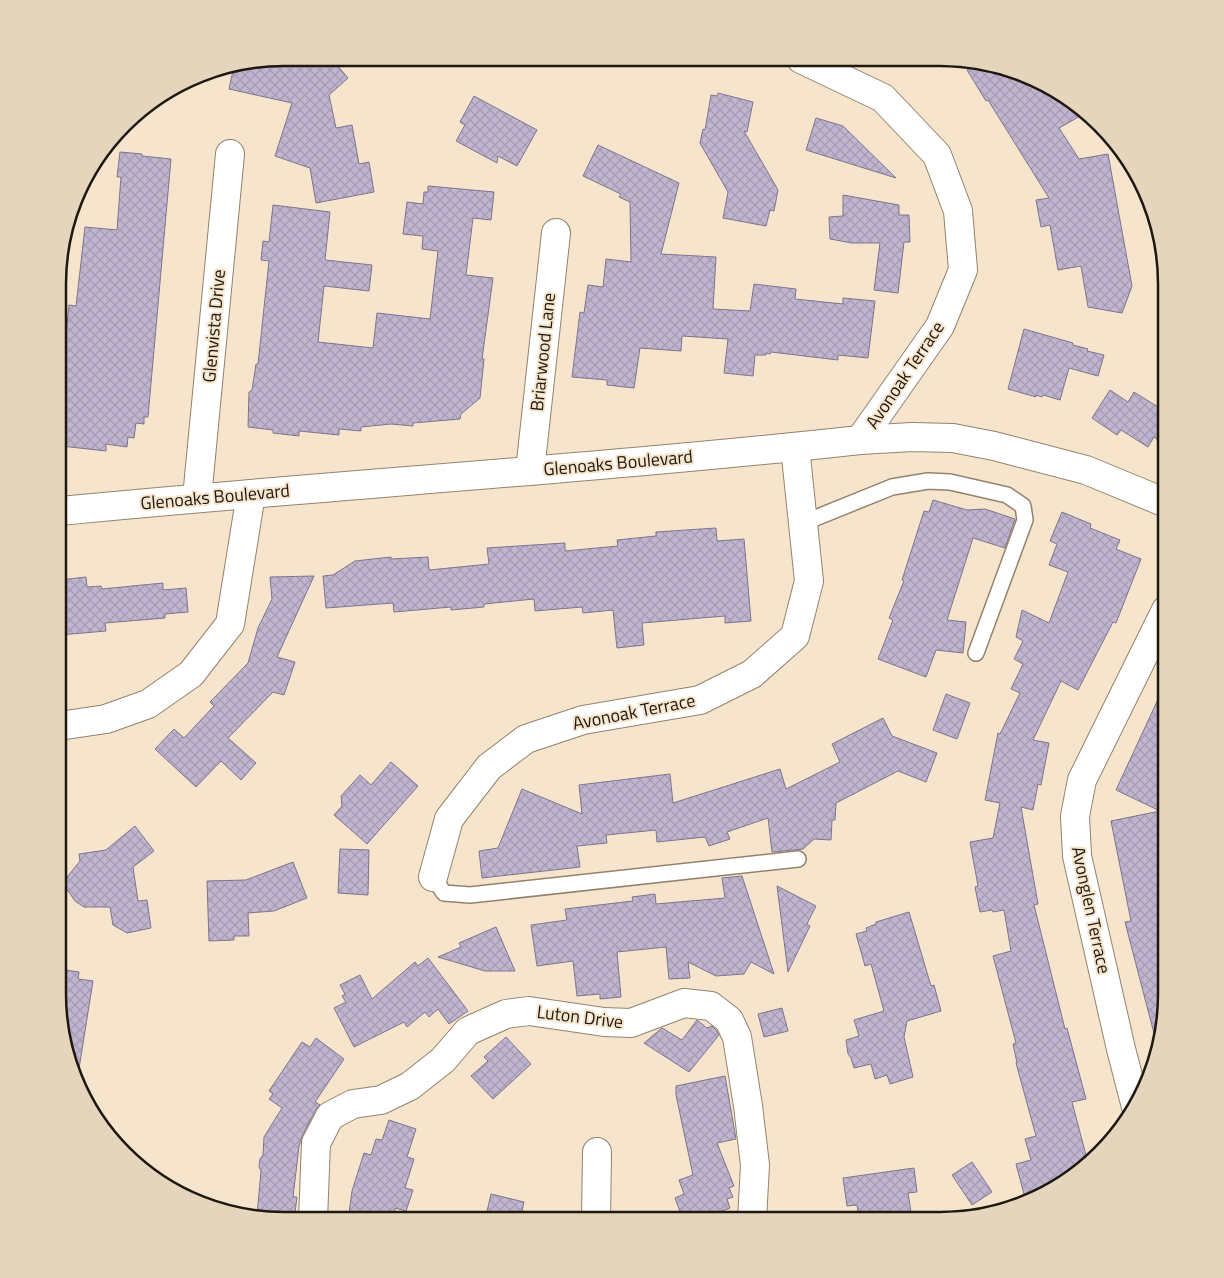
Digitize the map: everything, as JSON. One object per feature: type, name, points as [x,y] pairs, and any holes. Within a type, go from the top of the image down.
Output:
[{"type":"street","name":"Avonoak Terrace","points":[[816,66],[883,98],[937,154],[958,211],[963,270],[940,326],[860,440]]},
{"type":"street","name":"Glenvista Drive","points":[[197,498],[230,154]]},
{"type":"street","name":"Briarwood Lane","points":[[530,471],[556,233]]},
{"type":"street","name":"Glenoaks Boulevard","points":[[66,510],[530,471],[860,440],[912,437],[953,438],[994,446],[1086,470],[1158,500]]},
{"type":"street","name":"Avonoak Terrace","points":[[433,877],[449,819],[489,767],[526,739],[583,720],[700,700],[752,674],[795,636],[809,581],[794,447]]},
{"type":"street","points":[[66,725],[106,719],[148,704],[191,674],[230,624],[251,494]]},
{"type":"street","name":"Avonglen Terrace","points":[[1133,1095],[1120,1049],[1077,856],[1075,816],[1082,780],[1158,626]]},
{"type":"street","name":"Luton Drive","points":[[313,1212],[316,1143],[330,1116],[353,1104],[381,1100],[410,1086],[443,1060],[468,1031],[506,1014],[529,1010],[604,1022],[631,1023],[684,1003],[711,1006],[729,1020],[737,1037],[755,1165],[752,1212]]},
{"type":"street","points":[[596,1212],[597,1152]]},
{"type":"lane","points":[[803,523],[892,487],[928,481],[950,482],[1007,495],[1024,506],[1025,520],[976,654]]},
{"type":"lane","points":[[433,877],[444,893],[470,895],[798,859]]},
{"type":"building","points":[[285,66],[338,66],[348,78],[329,95],[336,128],[352,125],[359,164],[369,162],[374,192],[316,203],[310,168],[275,156],[292,103],[229,89],[233,73],[242,70]]},
{"type":"building","points":[[970,68],[982,70],[1010,78],[1049,95],[1079,117],[1059,128],[1079,159],[1108,154],[1132,286],[1122,313],[1088,307],[1081,266],[1058,270],[1050,225],[1041,227],[1036,200],[1049,198],[967,70]]},
{"type":"building","points":[[718,93],[753,102],[747,132],[744,131],[778,190],[774,211],[770,210],[766,226],[723,218],[728,192],[700,143],[703,129],[705,130],[711,95],[717,96]]},
{"type":"building","points":[[474,96],[537,130],[517,166],[498,156],[497,163],[456,141],[465,125],[460,122]]},
{"type":"building","points":[[816,118],[843,126],[896,178],[806,150]]},
{"type":"building","points":[[598,145],[679,183],[661,254],[716,257],[713,309],[750,311],[754,284],[796,289],[795,299],[843,304],[843,298],[875,301],[868,358],[838,355],[838,360],[771,352],[770,354],[766,353],[766,355],[755,355],[753,376],[724,373],[728,339],[682,336],[681,351],[640,348],[634,388],[607,385],[607,380],[572,377],[580,312],[584,313],[588,285],[603,287],[606,259],[631,262],[630,202],[619,197],[621,194],[583,176]]},
{"type":"building","points":[[120,152],[171,159],[148,417],[144,417],[144,424],[136,423],[134,438],[128,437],[127,447],[106,444],[106,451],[66,447],[66,335],[69,305],[76,306],[85,227],[117,230],[121,177],[117,177]]},
{"type":"building","points":[[428,186],[494,192],[491,220],[473,218],[466,275],[493,278],[482,359],[484,359],[480,398],[461,414],[460,419],[413,423],[413,426],[391,424],[361,427],[361,431],[339,429],[339,435],[299,431],[299,436],[273,433],[273,430],[248,427],[249,392],[252,390],[256,364],[258,364],[269,261],[261,260],[263,241],[269,242],[273,205],[330,212],[325,260],[372,265],[369,291],[324,286],[318,342],[373,348],[377,313],[430,319],[438,251],[422,249],[423,236],[403,234],[407,202],[423,204],[424,192],[428,192]]},
{"type":"building","points":[[843,195],[899,205],[899,215],[909,215],[910,242],[904,242],[898,293],[874,290],[880,243],[852,243],[830,239],[829,217],[843,216]]},
{"type":"building","points":[[1024,329],[1073,343],[1073,345],[1088,349],[1087,351],[1104,355],[1098,376],[1069,368],[1060,400],[1043,395],[1042,397],[1036,395],[1036,397],[1008,389]]},
{"type":"building","points":[[1110,390],[1128,402],[1134,392],[1158,407],[1158,440],[1154,437],[1148,447],[1121,430],[1117,435],[1092,418]]},
{"type":"building","points":[[933,500],[967,510],[985,509],[1015,519],[1005,548],[973,538],[947,620],[966,622],[963,653],[936,650],[926,677],[878,659],[893,620],[889,618],[904,581],[902,580],[924,511],[929,512]]},
{"type":"building","points":[[1062,512],[1091,524],[1090,528],[1120,540],[1116,549],[1141,559],[1116,623],[1113,622],[1078,690],[1061,681],[1033,740],[1049,743],[1041,785],[1038,784],[1033,810],[1021,807],[1038,904],[1034,905],[1065,1029],[1067,1028],[1086,1099],[1072,1102],[1086,1155],[1049,1183],[1024,1194],[1016,1164],[1031,1160],[1025,1139],[1036,1136],[1016,1063],[1013,1044],[1016,1043],[993,956],[1011,951],[1004,910],[980,912],[975,887],[978,886],[970,842],[993,838],[1000,803],[985,800],[998,733],[1000,734],[1020,693],[1011,689],[1023,664],[1014,659],[1023,641],[1016,637],[1022,610],[1049,623],[1068,572],[1049,565],[1057,544],[1050,541]]},
{"type":"building","points":[[716,528],[717,541],[744,539],[751,621],[725,623],[725,616],[642,623],[644,645],[617,648],[613,610],[583,613],[582,607],[535,611],[534,599],[484,604],[484,607],[451,610],[451,607],[394,612],[393,603],[326,608],[323,576],[333,575],[355,561],[391,557],[391,559],[428,557],[429,570],[489,564],[487,548],[565,543],[565,551],[618,546],[617,540],[656,536],[656,532]]},
{"type":"building","points":[[314,576],[277,657],[295,662],[284,695],[273,692],[228,738],[256,763],[241,780],[221,761],[196,787],[155,749],[174,729],[184,738],[214,706],[210,702],[248,663],[258,628],[272,599],[270,577]]},
{"type":"building","points":[[86,577],[87,587],[101,586],[102,589],[163,583],[163,590],[186,588],[188,612],[165,614],[165,618],[105,623],[106,631],[66,634],[66,579]]},
{"type":"building","points":[[946,694],[970,703],[957,739],[933,730]]},
{"type":"building","points":[[1158,699],[1158,810],[1116,790]]},
{"type":"building","points":[[883,718],[892,736],[937,753],[926,782],[898,771],[836,803],[835,820],[832,820],[831,840],[814,839],[803,849],[772,852],[768,818],[727,832],[730,839],[709,846],[705,837],[657,842],[656,830],[606,835],[607,843],[577,846],[580,867],[482,878],[479,851],[498,848],[522,789],[582,814],[579,785],[670,774],[673,803],[780,769],[786,789],[840,762],[832,744]]},
{"type":"building","points":[[391,762],[418,786],[367,844],[334,815],[342,806],[341,796],[360,775],[371,785]]},
{"type":"building","points":[[1158,811],[1158,993],[1154,1034],[1125,922],[1131,921],[1111,821]]},
{"type":"building","points":[[135,826],[154,851],[133,867],[138,901],[147,900],[151,928],[127,933],[113,925],[110,907],[84,907],[75,901],[66,888],[66,878],[80,861],[79,854],[106,850]]},
{"type":"building","points":[[340,849],[369,850],[368,895],[338,893]]},
{"type":"building","points":[[293,862],[307,898],[274,911],[248,913],[249,936],[234,936],[234,940],[209,941],[207,881],[246,880]]},
{"type":"building","points":[[742,876],[774,974],[751,962],[744,974],[716,976],[688,962],[690,978],[669,979],[666,947],[617,952],[621,997],[600,999],[600,994],[577,996],[573,961],[537,966],[531,925],[567,920],[565,909],[633,901],[632,897],[655,894],[656,904],[725,898],[722,878]]},
{"type":"building","points":[[777,886],[816,906],[807,924],[810,926],[788,972]]},
{"type":"building","points":[[909,912],[931,986],[934,985],[941,1011],[907,1021],[904,1037],[913,1077],[890,1084],[887,1075],[875,1079],[871,1064],[854,1068],[848,1054],[846,1040],[859,1036],[854,1020],[884,1011],[871,964],[865,966],[856,934],[867,931],[866,928],[876,924],[876,922]]},
{"type":"building","points":[[496,927],[515,971],[485,971],[438,957],[461,947],[459,943]]},
{"type":"building","points":[[428,958],[468,1011],[449,1024],[438,1009],[429,1017],[425,1012],[407,1027],[404,1022],[354,1047],[334,1008],[346,1002],[342,996],[345,994],[340,985],[360,975],[372,999],[415,962],[418,966]]},
{"type":"building","points":[[66,970],[79,972],[78,979],[93,981],[79,1067],[68,1022]]},
{"type":"building","points":[[782,1008],[788,1031],[764,1037],[758,1014]]},
{"type":"building","points":[[697,1020],[707,1028],[712,1026],[719,1035],[689,1072],[644,1043],[662,1028],[682,1040]]},
{"type":"building","points":[[506,1037],[531,1064],[493,1099],[471,1076],[488,1061],[484,1057]]},
{"type":"building","points":[[316,1038],[344,1059],[315,1102],[320,1105],[302,1136],[299,1146],[293,1197],[297,1197],[295,1212],[257,1210],[261,1171],[259,1167],[260,1159],[263,1155],[264,1137],[282,1108],[269,1099],[273,1094],[269,1091],[302,1042],[310,1047]]},
{"type":"building","points":[[725,1076],[736,1139],[717,1143],[734,1186],[729,1188],[733,1197],[727,1199],[730,1208],[720,1212],[680,1212],[675,1198],[684,1194],[679,1180],[693,1175],[676,1095],[676,1086]]},
{"type":"building","points":[[389,1120],[416,1129],[407,1157],[414,1159],[405,1188],[413,1190],[406,1211],[395,1208],[395,1212],[349,1212],[352,1191],[364,1153],[371,1155],[376,1139],[382,1140]]},
{"type":"building","points":[[972,1162],[992,1192],[972,1205],[952,1175]]},
{"type":"building","points":[[914,1168],[917,1192],[908,1193],[911,1212],[858,1212],[857,1205],[847,1206],[843,1178]]},
{"type":"building","points":[[491,1194],[524,1202],[522,1212],[487,1212]]}]
